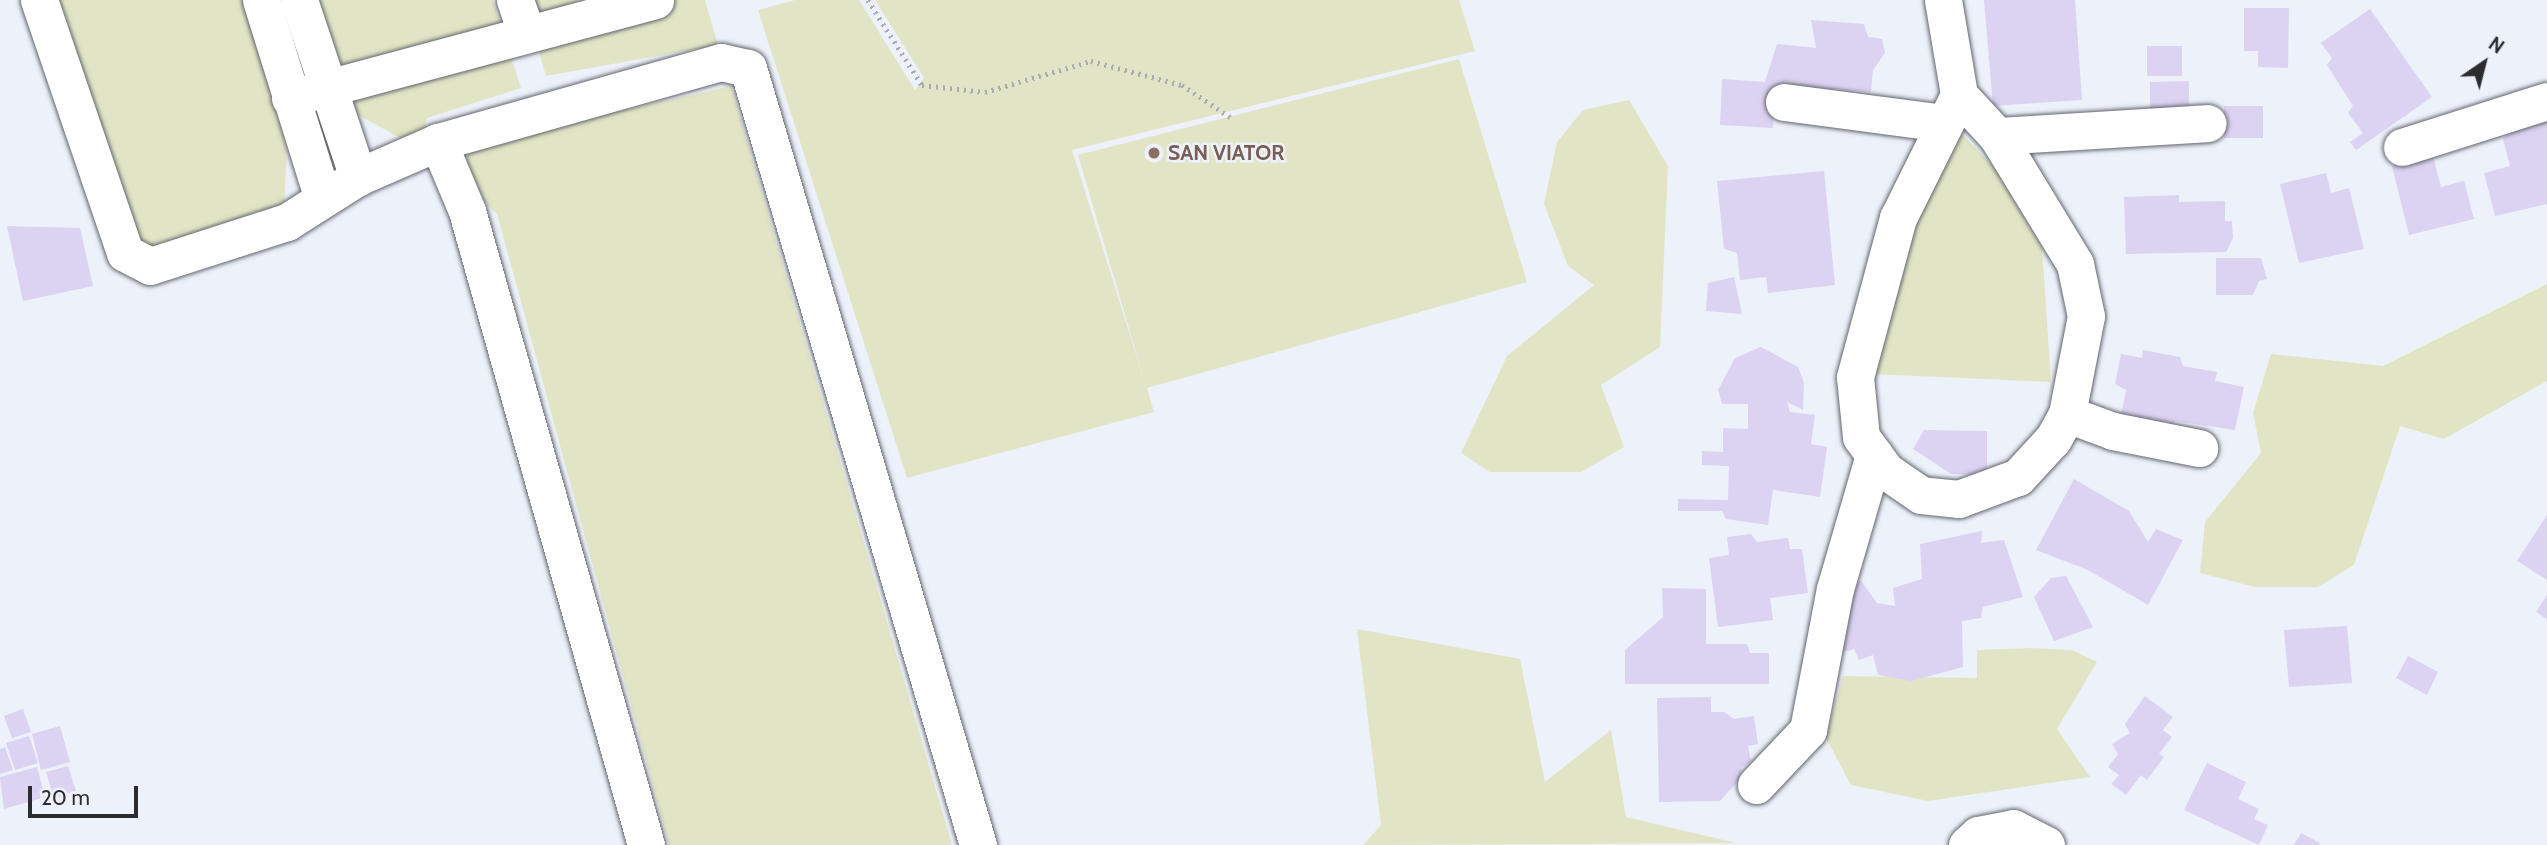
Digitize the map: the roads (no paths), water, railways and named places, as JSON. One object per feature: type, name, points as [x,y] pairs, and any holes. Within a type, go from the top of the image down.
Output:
[{"type":"street","points":[[39,0],[125,253],[150,266],[286,222],[358,177],[438,142],[721,62],[748,68],[978,845]]},
{"type":"street","points":[[261,0],[323,199]]},
{"type":"street","points":[[299,0],[325,88],[358,177]]},
{"type":"street","points":[[290,98],[325,88],[521,16],[655,0]]},
{"type":"street","points":[[1784,102],[1951,109],[1997,136],[2075,264],[2087,316],[2067,414],[2053,439],[2018,477],[1959,499],[1921,495],[1886,471],[1861,437],[1855,377],[1898,218],[1951,109],[1942,0]]},
{"type":"street","points":[[2402,147],[2547,101]]},
{"type":"street","points":[[1997,136],[2208,123]]},
{"type":"street","points":[[438,142],[467,211],[646,845]]},
{"type":"street","points":[[2067,414],[2113,431],[2199,448]]},
{"type":"street","points":[[1756,785],[1808,730],[1835,589],[1874,455]]},
{"type":"street","points":[[1967,845],[1978,835],[2013,828],[2046,845]]},
{"type":"place","name":"SAN VIATOR","points":[[1154,153]]}]
